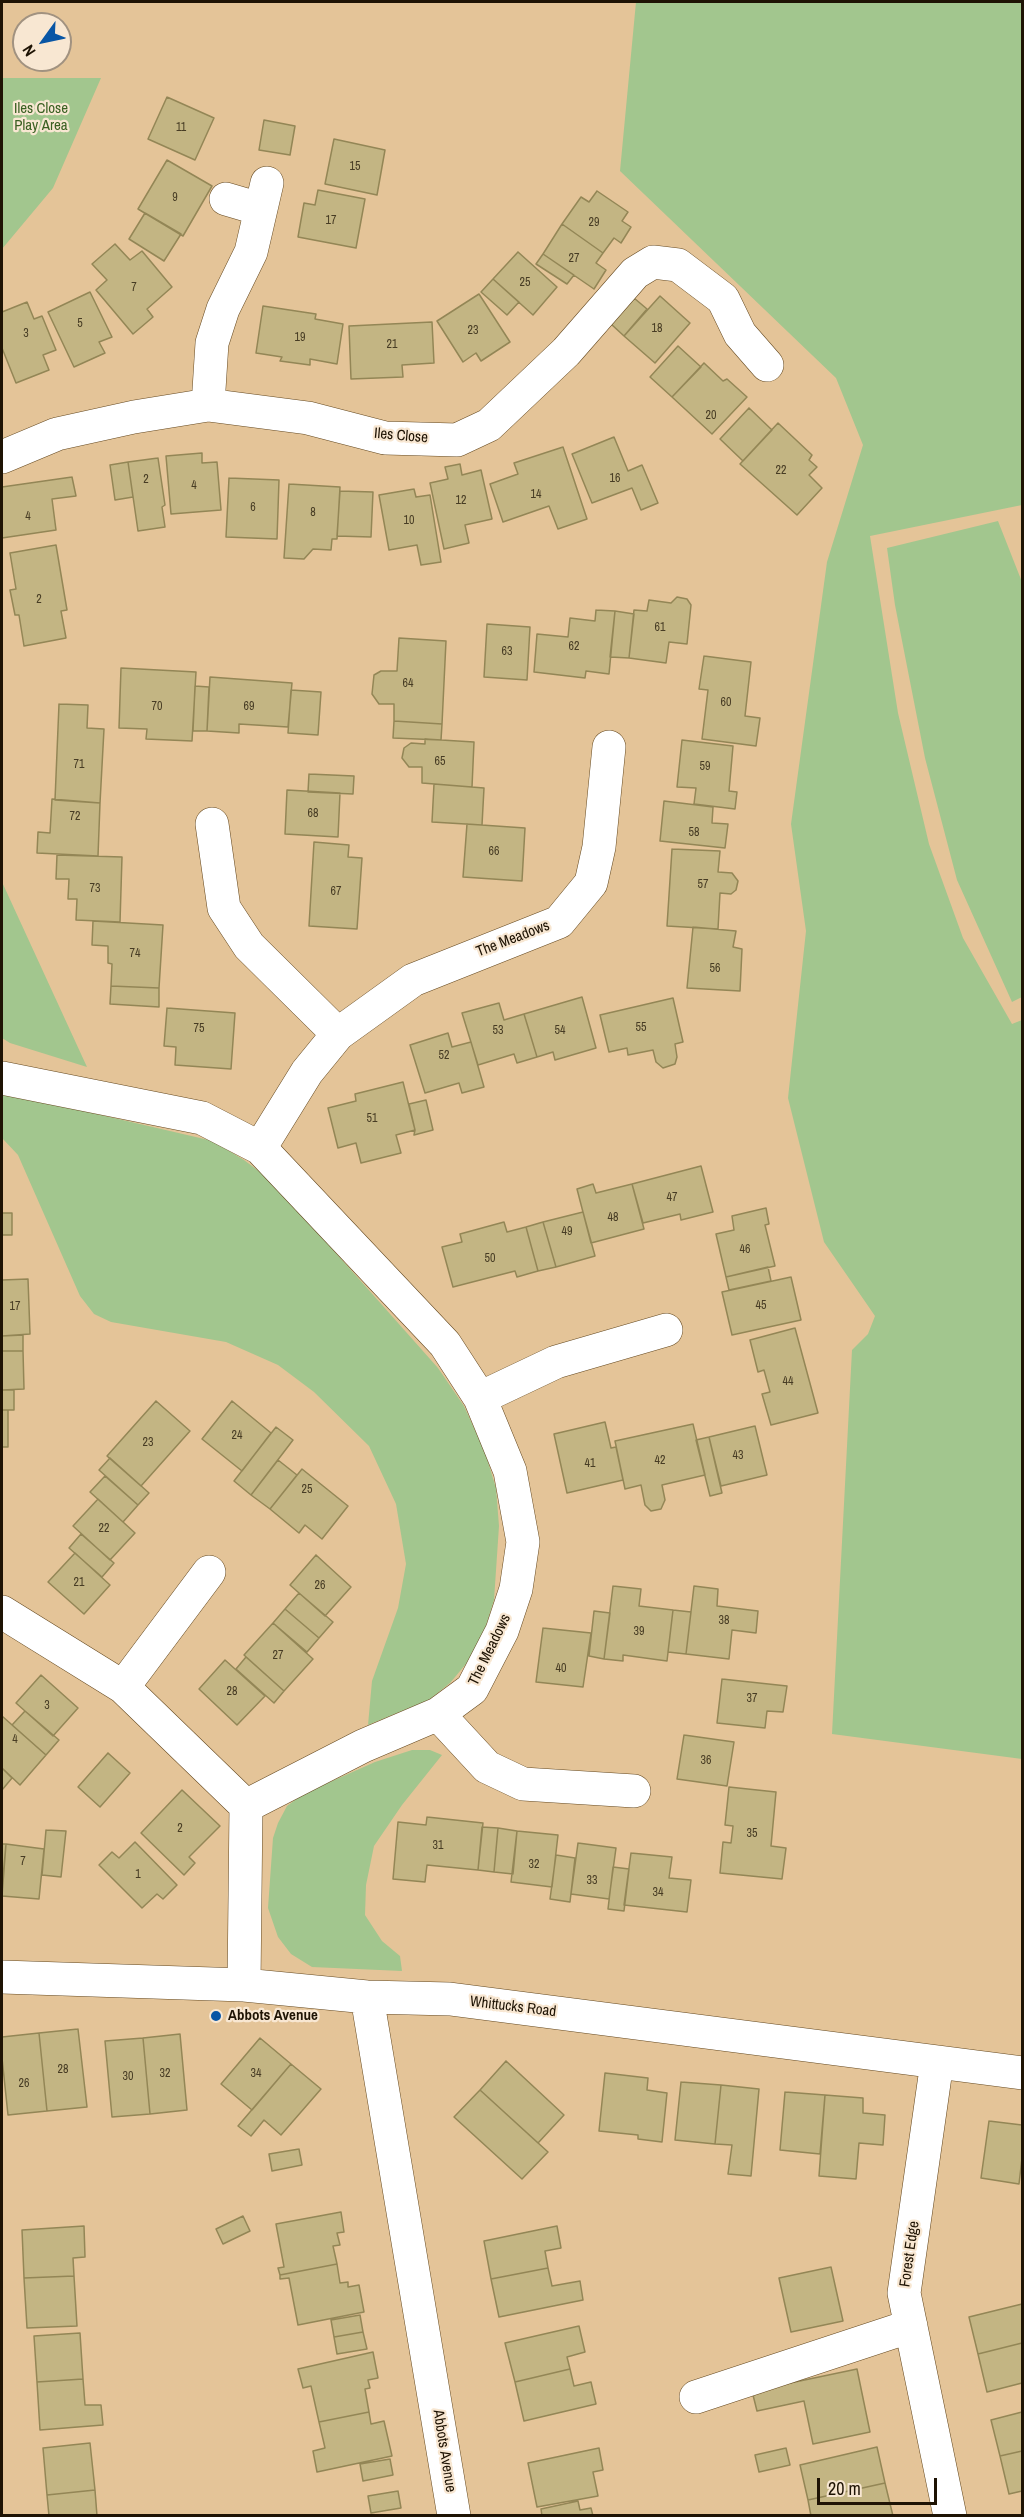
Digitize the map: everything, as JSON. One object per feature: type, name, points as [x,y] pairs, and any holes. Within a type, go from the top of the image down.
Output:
[{"type":"street","points":[[208,405],[213,343],[224,309],[251,252],[264,196],[226,199]]},
{"type":"street","name":"Iles Close","points":[[2,458],[57,434],[134,417],[208,405],[308,418],[385,438],[457,440],[489,425],[566,352],[635,273],[652,262],[678,265],[723,299],[740,334],[767,365]]},
{"type":"street","name":"The Meadows","points":[[260,1148],[307,1072],[338,1034],[413,980],[559,922],[591,883],[599,847],[609,747]]},
{"type":"street","points":[[212,824],[224,908],[249,946],[338,1034]]},
{"type":"street","name":"The Meadows","points":[[2,1078],[202,1118],[260,1148],[445,1344],[480,1398],[510,1471],[523,1542],[518,1577],[502,1631],[472,1689],[438,1713],[363,1746],[246,1806]]},
{"type":"street","points":[[480,1398],[556,1362],[666,1330]]},
{"type":"street","points":[[123,1687],[209,1572]]},
{"type":"street","points":[[2,1612],[123,1687],[246,1806],[244,1984]]},
{"type":"street","points":[[438,1713],[488,1767],[523,1784],[634,1791]]},
{"type":"street","name":"Whittucks Road","points":[[2,1977],[244,1984],[368,1997],[450,1999],[1023,2073]]},
{"type":"street","name":"Abbots Avenue","points":[[368,1997],[454,2516]]},
{"type":"street","name":"Forest Edge","points":[[937,2062],[904,2293],[950,2516]]},
{"type":"street","points":[[696,2397],[911,2326]]},
{"type":"green space","points":[[636,2],[1022,2],[1022,505],[870,536],[898,713],[929,844],[963,938],[1012,1024],[1022,1020],[1022,1759],[832,1734],[852,1350],[868,1334],[875,1316],[824,1242],[788,1098],[806,931],[791,824],[827,562],[863,445],[836,378],[620,171]]},
{"type":"green space","name":"Iles Close Play Area","points":[[2,78],[101,78],[53,188],[2,249]]},
{"type":"green space","points":[[998,521],[1022,582],[1022,997],[1012,1002],[957,880],[925,758],[895,605],[887,548]]},
{"type":"green space","points":[[2,882],[87,1067],[10,1043],[2,1038]]},
{"type":"green space","points":[[2,1092],[213,1141],[244,1160],[272,1181],[438,1368],[464,1406],[485,1452],[496,1488],[499,1526],[494,1600],[485,1629],[471,1658],[450,1683],[429,1700],[368,1725],[372,1681],[398,1608],[406,1564],[396,1504],[369,1446],[314,1392],[278,1365],[226,1342],[111,1322],[94,1314],[80,1296],[18,1155],[2,1138]]},
{"type":"green space","points":[[412,1750],[430,1750],[442,1755],[402,1805],[374,1846],[366,1885],[365,1915],[382,1941],[400,1956],[402,1971],[312,1967],[291,1954],[278,1937],[268,1908],[273,1838],[278,1823],[287,1806],[303,1794],[375,1762]]},
{"type":"building","points":[[167,97],[214,118],[195,160],[148,139]]},
{"type":"building","points":[[264,120],[295,126],[290,155],[259,150]]},
{"type":"building","points":[[334,139],[385,150],[377,195],[325,184]]},
{"type":"building","points":[[167,160],[212,186],[183,236],[138,209]]},
{"type":"building","points":[[318,190],[365,199],[356,248],[298,237],[304,203],[315,205]]},
{"type":"building","points":[[597,191],[628,212],[622,221],[631,227],[621,243],[614,238],[603,253],[562,224],[581,197],[589,202]]},
{"type":"building","points":[[145,213],[181,234],[164,261],[129,239]]},
{"type":"building","points":[[562,224],[603,253],[596,263],[606,270],[594,289],[543,254]]},
{"type":"building","points":[[115,244],[130,260],[142,251],[172,287],[147,309],[153,317],[133,334],[96,290],[107,280],[92,264]]},
{"type":"building","points":[[518,252],[557,287],[533,315],[493,279]]},
{"type":"building","points":[[543,254],[574,275],[567,284],[536,264]]},
{"type":"building","points":[[493,279],[519,302],[507,315],[481,292]]},
{"type":"building","points":[[90,292],[112,337],[99,342],[105,353],[74,367],[48,312]]},
{"type":"building","points":[[479,294],[510,342],[481,361],[476,353],[463,362],[437,321]]},
{"type":"building","points":[[660,296],[690,323],[655,363],[624,336]]},
{"type":"building","points":[[634,298],[647,309],[624,336],[611,324]]},
{"type":"building","points":[[27,302],[34,319],[42,316],[56,350],[43,355],[49,370],[16,383],[2,348],[2,312]]},
{"type":"building","points":[[263,306],[316,314],[315,319],[343,324],[337,364],[310,359],[310,365],[280,361],[282,357],[256,353]]},
{"type":"building","points":[[432,322],[434,363],[402,365],[403,377],[351,379],[349,326]]},
{"type":"building","points":[[678,346],[701,367],[672,397],[650,377]]},
{"type":"building","points":[[704,363],[723,381],[727,379],[747,397],[712,434],[672,397]]},
{"type":"building","points":[[749,408],[772,430],[743,461],[720,439]]},
{"type":"building","points":[[778,423],[812,455],[809,460],[817,467],[809,475],[822,488],[797,515],[740,464]]},
{"type":"building","points":[[614,437],[628,471],[642,465],[658,503],[641,510],[632,488],[592,503],[572,454]]},
{"type":"building","points":[[563,447],[587,519],[558,529],[549,506],[503,522],[490,484],[518,474],[514,463]]},
{"type":"building","points":[[202,453],[202,463],[217,462],[221,510],[171,514],[166,456]]},
{"type":"building","points":[[158,458],[165,505],[162,507],[165,527],[138,531],[128,462]]},
{"type":"building","points":[[128,462],[133,497],[115,500],[110,465]]},
{"type":"building","points":[[460,464],[462,475],[481,470],[492,519],[465,525],[469,543],[444,549],[430,483],[448,479],[445,467]]},
{"type":"building","points":[[72,477],[76,496],[52,499],[56,530],[2,538],[2,487]]},
{"type":"building","points":[[229,478],[279,480],[277,539],[226,537]]},
{"type":"building","points":[[289,484],[340,487],[337,539],[332,539],[331,550],[313,549],[304,559],[284,558]]},
{"type":"building","points":[[414,489],[416,497],[430,495],[441,562],[421,565],[417,545],[389,550],[379,495]]},
{"type":"building","points":[[340,491],[373,492],[371,537],[337,536]]},
{"type":"building","points":[[56,545],[67,610],[61,611],[66,638],[24,646],[19,615],[15,615],[10,590],[16,589],[10,553]]},
{"type":"building","points":[[677,597],[687,599],[691,605],[687,644],[669,642],[666,663],[629,658],[634,610],[647,611],[649,600],[671,603]]},
{"type":"building","points":[[596,610],[615,611],[609,674],[586,671],[585,678],[534,672],[537,634],[568,637],[570,618],[595,621]]},
{"type":"building","points":[[615,611],[634,614],[629,658],[610,657]]},
{"type":"building","points":[[487,624],[530,627],[527,680],[484,677]]},
{"type":"building","points":[[399,638],[446,641],[442,724],[394,721],[394,704],[379,704],[372,694],[374,675],[381,671],[397,671]]},
{"type":"building","points":[[704,656],[751,662],[745,716],[760,718],[756,746],[702,739],[708,690],[699,689]]},
{"type":"building","points":[[121,668],[196,672],[192,741],[146,739],[147,729],[119,728]]},
{"type":"building","points":[[210,677],[292,683],[288,727],[239,724],[239,733],[207,731]]},
{"type":"building","points":[[195,686],[209,687],[207,731],[193,731]]},
{"type":"building","points":[[291,690],[321,692],[318,735],[288,733]]},
{"type":"building","points":[[59,704],[88,705],[87,728],[104,729],[100,803],[55,800]]},
{"type":"building","points":[[394,721],[442,724],[441,740],[393,738]]},
{"type":"building","points":[[425,739],[474,742],[472,787],[422,783],[422,767],[409,767],[402,758],[404,748],[411,743],[425,744]]},
{"type":"building","points":[[682,740],[733,746],[729,791],[737,792],[735,809],[694,804],[696,788],[677,787]]},
{"type":"building","points":[[309,774],[354,776],[353,794],[308,792]]},
{"type":"building","points":[[434,784],[484,788],[482,825],[432,822]]},
{"type":"building","points":[[287,790],[340,793],[338,837],[285,834]]},
{"type":"building","points":[[52,799],[100,803],[98,856],[37,853],[38,832],[50,833]]},
{"type":"building","points":[[664,801],[713,807],[712,823],[728,824],[725,848],[660,841]]},
{"type":"building","points":[[467,824],[525,828],[522,881],[463,877]]},
{"type":"building","points":[[314,842],[349,845],[348,857],[362,858],[357,929],[309,926]]},
{"type":"building","points":[[672,849],[720,851],[718,872],[732,873],[738,881],[736,890],[731,894],[720,893],[718,929],[667,926]]},
{"type":"building","points":[[57,855],[122,857],[120,922],[76,920],[77,899],[68,899],[69,879],[56,879]]},
{"type":"building","points":[[93,921],[163,925],[159,988],[111,986],[112,964],[108,963],[108,946],[92,945]]},
{"type":"building","points":[[693,927],[736,931],[733,947],[742,949],[740,991],[687,988]]},
{"type":"building","points":[[111,986],[159,988],[159,1007],[110,1004]]},
{"type":"building","points":[[582,997],[596,1048],[555,1060],[553,1052],[537,1057],[524,1014]]},
{"type":"building","points":[[673,998],[683,1042],[675,1044],[677,1057],[675,1064],[663,1068],[656,1062],[653,1050],[628,1055],[627,1048],[609,1052],[600,1015]]},
{"type":"building","points":[[499,1003],[504,1020],[524,1014],[537,1057],[517,1063],[514,1054],[478,1065],[462,1013]]},
{"type":"building","points":[[167,1008],[235,1013],[231,1069],[175,1065],[176,1047],[164,1046]]},
{"type":"building","points":[[448,1033],[452,1047],[471,1042],[484,1087],[462,1093],[459,1083],[425,1093],[410,1045]]},
{"type":"building","points":[[403,1082],[415,1130],[396,1135],[401,1153],[361,1163],[356,1143],[338,1148],[328,1108],[356,1101],[355,1094]]},
{"type":"building","points":[[426,1100],[433,1130],[414,1135],[409,1104]]},
{"type":"building","points":[[701,1166],[713,1212],[681,1220],[680,1214],[643,1223],[632,1184]]},
{"type":"building","points":[[593,1184],[596,1193],[632,1184],[644,1229],[591,1243],[577,1189]]},
{"type":"building","points":[[766,1208],[769,1224],[765,1225],[775,1266],[726,1277],[716,1234],[734,1230],[732,1216]]},
{"type":"building","points":[[583,1212],[595,1256],[556,1267],[543,1222]]},
{"type":"building","points":[[2,1213],[12,1213],[12,1235],[2,1235]]},
{"type":"building","points":[[504,1222],[507,1232],[526,1227],[538,1271],[517,1277],[515,1271],[453,1287],[442,1247],[462,1242],[460,1234]]},
{"type":"building","points":[[543,1222],[556,1267],[538,1271],[526,1227]]},
{"type":"building","points":[[768,1267],[771,1281],[729,1290],[726,1277]]},
{"type":"building","points":[[791,1277],[801,1320],[732,1335],[722,1292]]},
{"type":"building","points":[[28,1279],[30,1334],[2,1336],[2,1280]]},
{"type":"building","points":[[795,1328],[818,1413],[771,1425],[762,1394],[770,1392],[764,1370],[758,1372],[750,1340]]},
{"type":"building","points":[[23,1335],[23,1351],[2,1351],[2,1336]]},
{"type":"building","points":[[2,1351],[23,1351],[24,1389],[2,1390]]},
{"type":"building","points":[[2,1390],[14,1390],[14,1410],[2,1410]]},
{"type":"building","points":[[156,1401],[190,1431],[141,1486],[107,1456]]},
{"type":"building","points":[[232,1401],[271,1433],[242,1471],[202,1439]]},
{"type":"building","points":[[2,1410],[8,1410],[8,1447],[2,1447]]},
{"type":"building","points":[[605,1422],[611,1448],[616,1447],[623,1480],[567,1493],[554,1434]]},
{"type":"building","points":[[693,1424],[705,1475],[662,1485],[665,1500],[661,1509],[651,1511],[645,1505],[641,1485],[625,1489],[615,1441]]},
{"type":"building","points":[[755,1426],[767,1475],[721,1486],[709,1437]]},
{"type":"building","points":[[276,1427],[293,1440],[251,1495],[234,1481]]},
{"type":"building","points":[[709,1437],[722,1493],[710,1496],[696,1440]]},
{"type":"building","points":[[110,1458],[149,1493],[138,1505],[99,1470]]},
{"type":"building","points":[[278,1460],[297,1475],[270,1509],[251,1495]]},
{"type":"building","points":[[302,1469],[348,1506],[322,1539],[305,1525],[299,1533],[270,1509]]},
{"type":"building","points":[[105,1476],[138,1505],[123,1522],[90,1492]]},
{"type":"building","points":[[98,1499],[135,1533],[110,1560],[73,1526]]},
{"type":"building","points":[[81,1534],[114,1563],[102,1577],[69,1548]]},
{"type":"building","points":[[75,1553],[110,1585],[84,1614],[48,1582]]},
{"type":"building","points":[[316,1555],[351,1587],[325,1616],[290,1585]]},
{"type":"building","points":[[613,1586],[641,1589],[639,1606],[673,1610],[667,1661],[623,1655],[623,1661],[604,1659]]},
{"type":"building","points":[[694,1586],[718,1589],[717,1606],[758,1611],[756,1633],[732,1630],[729,1659],[686,1654]]},
{"type":"building","points":[[299,1593],[333,1622],[319,1638],[285,1609]]},
{"type":"building","points":[[285,1609],[319,1638],[307,1652],[273,1623]]},
{"type":"building","points":[[673,1610],[691,1612],[686,1654],[668,1652]]},
{"type":"building","points":[[594,1611],[610,1613],[604,1659],[589,1656]]},
{"type":"building","points":[[273,1623],[313,1659],[284,1691],[244,1655]]},
{"type":"building","points":[[543,1628],[591,1633],[583,1687],[536,1682]]},
{"type":"building","points":[[246,1657],[284,1691],[274,1703],[236,1669]]},
{"type":"building","points":[[225,1660],[265,1696],[237,1725],[199,1689]]},
{"type":"building","points":[[41,1675],[78,1708],[53,1736],[16,1703]]},
{"type":"building","points":[[722,1679],[787,1686],[783,1712],[767,1711],[765,1728],[717,1723]]},
{"type":"building","points":[[25,1711],[59,1740],[46,1755],[12,1725]]},
{"type":"building","points":[[2,1716],[46,1755],[20,1785],[2,1768]]},
{"type":"building","points":[[684,1735],[734,1742],[727,1786],[677,1779]]},
{"type":"building","points":[[108,1753],[130,1773],[100,1807],[78,1787]]},
{"type":"building","points":[[2,1768],[12,1778],[2,1790]]},
{"type":"building","points":[[729,1787],[776,1792],[771,1846],[786,1848],[782,1879],[720,1873],[723,1842],[731,1843],[733,1826],[725,1825]]},
{"type":"building","points":[[182,1790],[220,1826],[189,1857],[195,1863],[184,1875],[141,1833]]},
{"type":"building","points":[[427,1817],[483,1823],[478,1870],[427,1865],[425,1882],[393,1879],[398,1822],[426,1825]]},
{"type":"building","points":[[482,1827],[498,1828],[494,1872],[478,1870]]},
{"type":"building","points":[[498,1828],[517,1831],[513,1874],[494,1872]]},
{"type":"building","points":[[46,1830],[66,1831],[61,1877],[42,1875]]},
{"type":"building","points":[[517,1831],[558,1835],[552,1887],[511,1882]]},
{"type":"building","points":[[135,1842],[177,1885],[163,1899],[157,1894],[142,1908],[99,1865],[112,1852],[119,1858]]},
{"type":"building","points":[[578,1843],[616,1848],[609,1899],[571,1894]]},
{"type":"building","points":[[2,1844],[6,1844],[2,1888]]},
{"type":"building","points":[[6,1844],[44,1849],[39,1899],[2,1896]]},
{"type":"building","points":[[631,1853],[672,1857],[669,1878],[691,1880],[687,1912],[624,1905]]},
{"type":"building","points":[[556,1855],[575,1858],[570,1902],[550,1899]]},
{"type":"building","points":[[613,1867],[629,1869],[624,1911],[608,1909]]},
{"type":"building","points":[[78,2029],[87,2107],[47,2111],[39,2033]]},
{"type":"building","points":[[39,2033],[47,2111],[8,2115],[2,2037]]},
{"type":"building","points":[[180,2034],[187,2110],[150,2114],[143,2038]]},
{"type":"building","points":[[143,2038],[150,2114],[112,2117],[105,2041]]},
{"type":"building","points":[[260,2038],[291,2064],[252,2110],[221,2084]]},
{"type":"building","points":[[506,2061],[564,2115],[538,2143],[480,2090]]},
{"type":"building","points":[[291,2064],[321,2089],[281,2135],[264,2120],[251,2136],[238,2126]]},
{"type":"building","points":[[605,2073],[648,2078],[647,2090],[667,2093],[662,2142],[638,2139],[638,2135],[599,2131]]},
{"type":"building","points":[[681,2082],[721,2085],[715,2144],[675,2140]]},
{"type":"building","points":[[721,2085],[759,2089],[751,2176],[728,2174],[732,2145],[715,2144]]},
{"type":"building","points":[[480,2090],[548,2152],[522,2179],[454,2117]]},
{"type":"building","points":[[785,2092],[825,2095],[820,2154],[780,2150]]},
{"type":"building","points":[[825,2095],[863,2098],[863,2113],[885,2115],[883,2145],[859,2143],[856,2179],[819,2176]]},
{"type":"building","points":[[989,2121],[1022,2125],[1019,2184],[981,2178]]},
{"type":"building","points":[[299,2149],[302,2165],[272,2171],[269,2154]]},
{"type":"building","points":[[341,2212],[344,2232],[337,2233],[340,2245],[333,2246],[337,2264],[280,2275],[278,2268],[284,2267],[276,2224]]},
{"type":"building","points":[[243,2216],[250,2231],[223,2244],[216,2229]]},
{"type":"building","points":[[84,2226],[85,2257],[73,2258],[74,2276],[24,2278],[22,2230]]},
{"type":"building","points":[[557,2226],[561,2248],[545,2251],[548,2268],[491,2279],[484,2241]]},
{"type":"building","points":[[337,2264],[340,2283],[348,2282],[348,2287],[359,2285],[364,2312],[298,2325],[289,2278],[280,2279],[280,2275]]},
{"type":"building","points":[[831,2267],[843,2321],[791,2332],[779,2278]]},
{"type":"building","points":[[548,2268],[552,2286],[580,2281],[583,2300],[499,2317],[491,2279]]},
{"type":"building","points":[[74,2276],[77,2326],[27,2328],[24,2278]]},
{"type":"building","points":[[1022,2304],[1022,2343],[978,2354],[969,2317]]},
{"type":"building","points":[[360,2315],[363,2332],[334,2337],[331,2320]]},
{"type":"building","points":[[579,2326],[585,2352],[567,2357],[570,2369],[515,2382],[505,2343]]},
{"type":"building","points":[[363,2332],[367,2349],[337,2354],[334,2337]]},
{"type":"building","points":[[80,2333],[83,2379],[37,2382],[34,2336]]},
{"type":"building","points":[[1022,2343],[1022,2383],[987,2392],[978,2354]]},
{"type":"building","points":[[373,2352],[378,2378],[368,2380],[370,2388],[365,2389],[369,2412],[319,2422],[311,2386],[303,2388],[298,2369]]},
{"type":"building","points":[[570,2369],[574,2386],[591,2382],[596,2404],[524,2421],[515,2382]]},
{"type":"building","points":[[857,2369],[870,2432],[813,2444],[804,2401],[757,2411],[752,2391]]},
{"type":"building","points":[[83,2379],[85,2405],[101,2405],[103,2425],[40,2430],[37,2382]]},
{"type":"building","points":[[369,2412],[371,2424],[384,2421],[392,2456],[317,2472],[313,2451],[325,2448],[319,2422]]},
{"type":"building","points":[[1022,2412],[1022,2451],[1000,2456],[991,2420]]},
{"type":"building","points":[[90,2443],[95,2490],[47,2495],[43,2448]]},
{"type":"building","points":[[877,2447],[885,2483],[808,2500],[800,2465]]},
{"type":"building","points":[[599,2448],[603,2470],[593,2472],[598,2496],[537,2507],[528,2463]]},
{"type":"building","points":[[786,2448],[790,2465],[759,2472],[755,2455]]},
{"type":"building","points":[[1022,2451],[1022,2491],[1009,2494],[1000,2456]]},
{"type":"building","points":[[390,2459],[393,2475],[363,2481],[360,2464]]},
{"type":"building","points":[[885,2483],[893,2516],[811,2516],[808,2500]]},
{"type":"building","points":[[95,2490],[97,2516],[49,2516],[47,2495]]},
{"type":"building","points":[[398,2491],[401,2508],[371,2513],[368,2496]]},
{"type":"building","points":[[578,2501],[580,2510],[591,2508],[593,2516],[542,2516],[541,2509]]},
{"type":"place","name":"Abbots Avenue","points":[[216,2016]]}]
